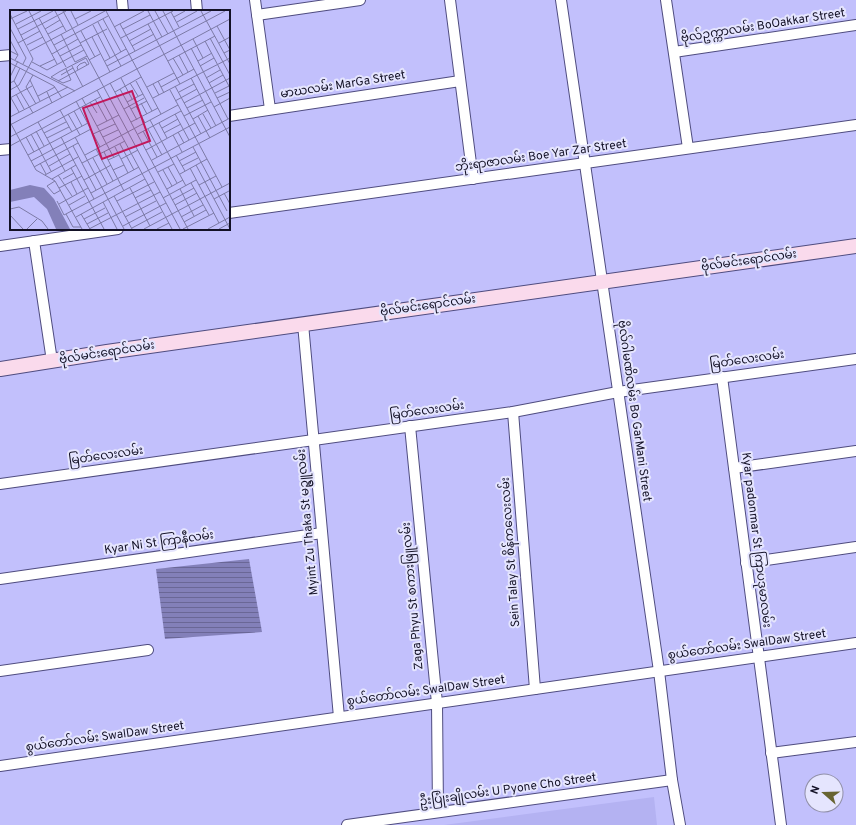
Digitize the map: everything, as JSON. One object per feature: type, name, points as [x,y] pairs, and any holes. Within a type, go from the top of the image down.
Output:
[{"type":"street","points":[[122,0],[123,10]]},
{"type":"street","points":[[196,0],[197,10]]},
{"type":"street","points":[[255,0],[270,109]]},
{"type":"street","points":[[257,15],[360,0]]},
{"type":"street","points":[[450,0],[473,179]]},
{"type":"street","name":"ဗိုလ်ဂါမဏိလမ်း Bo GarMani Street","points":[[561,0],[659,671],[672,780],[680,825]]},
{"type":"street","points":[[666,0],[688,148]]},
{"type":"street","name":"ဗိုလ်ဥက္ကာလမ်း BoOakkar Street","points":[[674,52],[856,25]]},
{"type":"street","points":[[0,56],[10,55]]},
{"type":"street","name":"မာဃလမ်း MarGa Street","points":[[230,116],[460,81]]},
{"type":"street","name":"ဘိုးရာဇာလမ်း Boe Yar Zar Street","points":[[230,213],[856,125]]},
{"type":"street","points":[[0,150],[10,149]]},
{"type":"street","points":[[0,246],[111,230]]},
{"type":"street","points":[[34,241],[52,361]]},
{"type":"street","name":"ဗိုလ်မင်းရောင်လမ်း","points":[[0,369],[303,324],[856,246]]},
{"type":"street","name":"Myint Zu Thaka St မဥ္ဇူလမ်း","points":[[303,324],[339,717]]},
{"type":"street","name":"မြတ်လေးလမ်း","points":[[0,484],[513,412],[618,392],[856,359]]},
{"type":"street","name":"Kyar padonmar St ကြာပဒုမာလမ်း","points":[[722,377],[781,825]]},
{"type":"street","name":"Sein Talay St စိန်ကလေးလမ်း","points":[[513,412],[535,689]]},
{"type":"street","name":"Zaga Phyu St စကားဖြူလမ်း","points":[[410,426],[437,703],[438,812]]},
{"type":"street","points":[[734,468],[856,451]]},
{"type":"street","name":"Kyar Ni St ကြာနီလမ်း","points":[[0,579],[322,533]]},
{"type":"street","points":[[746,563],[856,547]]},
{"type":"street","name":"စွယ်တော်လမ်း SwalDaw Street","points":[[0,766],[856,643]]},
{"type":"street","points":[[0,671],[148,650]]},
{"type":"street","points":[[771,753],[856,742]]},
{"type":"street","name":"ဦးပြုံးချိုလမ်း U Pyone Cho Street","points":[[348,825],[672,780]]},
{"type":"shaded area","points":[[249,559],[262,632],[165,639],[156,569]]},
{"type":"shaded area","points":[[654,797],[657,825],[444,825]]}]
